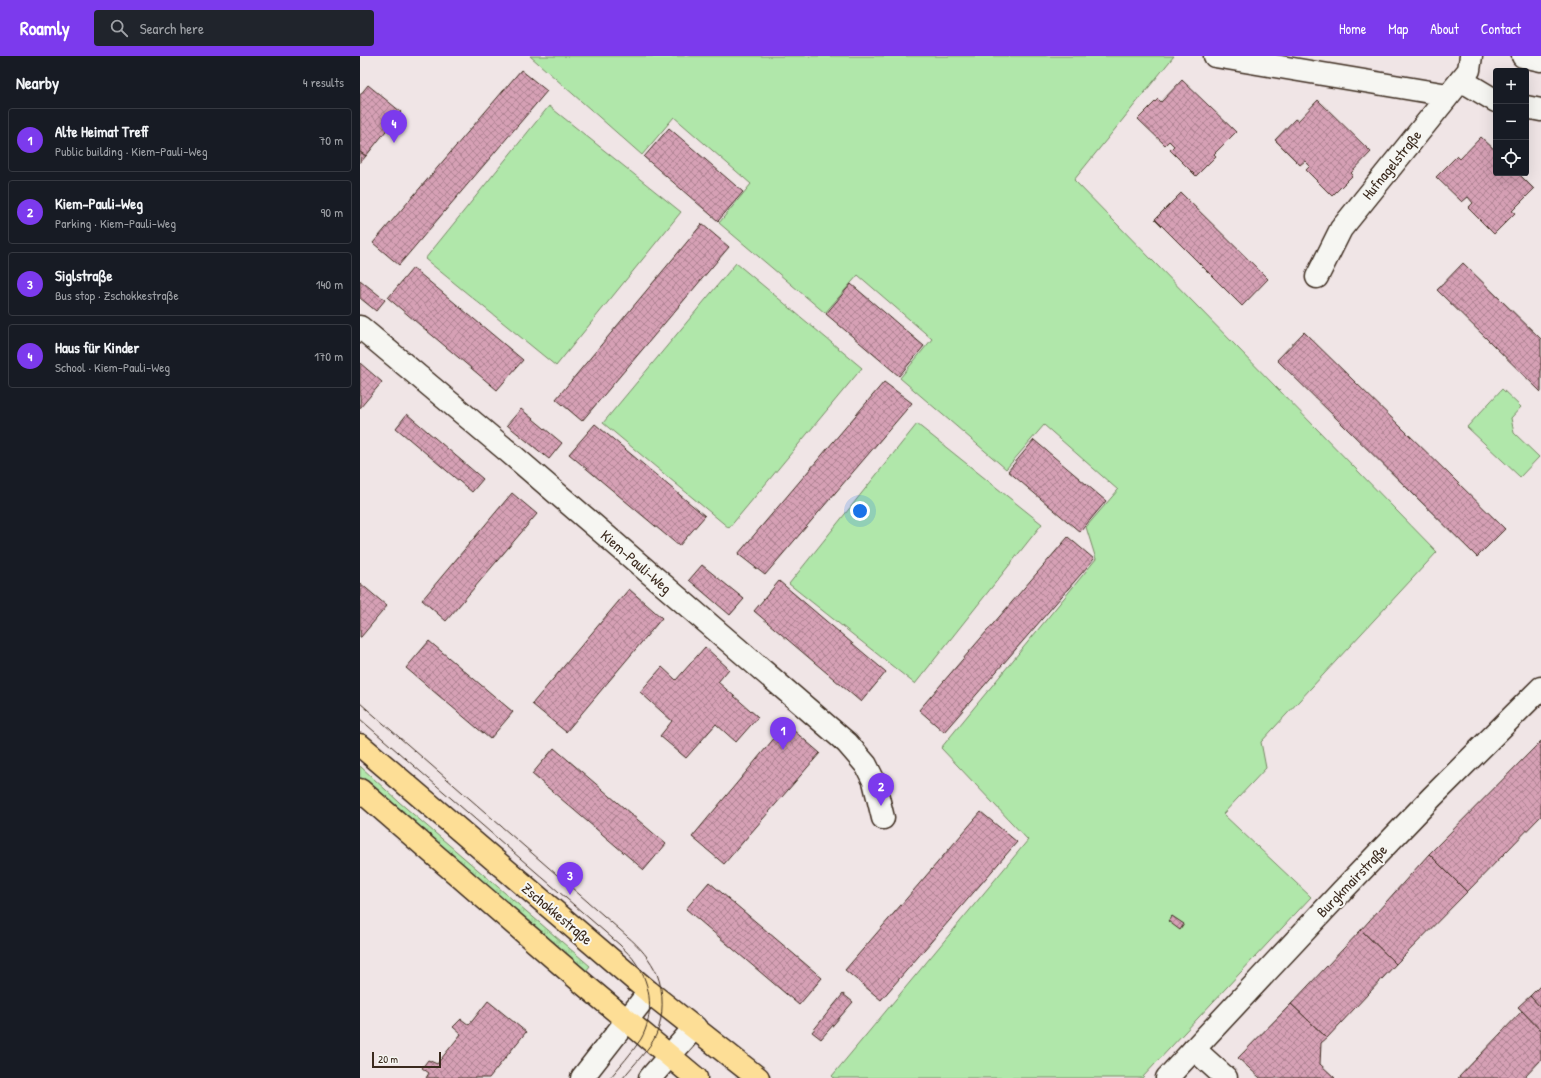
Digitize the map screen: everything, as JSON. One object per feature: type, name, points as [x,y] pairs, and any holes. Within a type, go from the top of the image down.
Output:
[{"type":"main road","name":"Zschokkestraße","points":[[360,745],[649,992],[758,1078]]},
{"type":"main road","points":[[360,790],[696,1078]]},
{"type":"street","points":[[1215,56],[1455,87],[1493,100]]},
{"type":"street","name":"Hufnagelstraße","points":[[1317,277],[1341,229],[1469,70],[1471,56]]},
{"type":"street","points":[[1523,56],[1541,60]]},
{"type":"street","points":[[1529,108],[1541,110]]},
{"type":"street","name":"Kiem-Pauli-Weg","points":[[360,327],[510,453],[847,743],[866,765],[874,781],[883,818]]},
{"type":"street","name":"Burgkmairstraße","points":[[1167,1078],[1400,830],[1541,688]]},
{"type":"street","points":[[582,1078],[649,992]]},
{"type":"street","points":[[650,1078],[695,1027]]},
{"type":"street","points":[[1194,1049],[1226,1078]]},
{"type":"green space","points":[[530,56],[1174,56],[1074,180],[1437,552],[1261,742],[1266,768],[1223,814],[1311,897],[1142,1078],[834,1078],[832,1076],[1028,840],[941,748],[1096,559],[1086,527],[1118,490],[1044,425],[1006,469],[900,378],[932,339],[858,275],[825,313],[719,223],[751,184],[674,117],[642,155]]},
{"type":"green space","points":[[549,106],[681,212],[556,366],[425,259]]},
{"type":"green space","points":[[736,263],[862,368],[729,528],[603,423]]},
{"type":"green space","points":[[1502,389],[1521,407],[1511,418],[1514,433],[1539,457],[1520,477],[1467,427]]},
{"type":"green space","points":[[917,424],[1042,524],[915,684],[789,584]]},
{"type":"green space","points":[[360,766],[399,802],[590,966],[586,971],[360,777]]},
{"type":"building","points":[[521,70],[547,91],[399,265],[373,243]]},
{"type":"building","points":[[1182,80],[1236,132],[1214,154],[1216,156],[1196,176],[1170,150],[1174,146],[1169,141],[1165,145],[1138,119],[1158,99],[1161,102]]},
{"type":"building","points":[[368,85],[401,112],[366,156],[360,152],[360,95]]},
{"type":"building","points":[[1318,100],[1371,152],[1351,173],[1353,175],[1332,196],[1306,170],[1310,166],[1305,161],[1300,165],[1275,140],[1295,119],[1298,121]]},
{"type":"building","points":[[669,128],[743,192],[718,221],[644,157]]},
{"type":"building","points":[[1481,137],[1493,148],[1493,176],[1521,176],[1534,189],[1512,211],[1515,213],[1494,234],[1468,208],[1473,203],[1468,197],[1462,202],[1436,177],[1457,156],[1460,159]]},
{"type":"building","points":[[360,152],[366,156],[360,163]]},
{"type":"building","points":[[1181,193],[1268,279],[1242,306],[1155,219]]},
{"type":"building","points":[[702,224],[729,247],[582,421],[556,399]]},
{"type":"building","points":[[1463,263],[1541,339],[1541,392],[1437,290]]},
{"type":"building","points":[[413,268],[523,360],[497,390],[388,298]]},
{"type":"building","points":[[360,280],[385,300],[376,311],[360,298]]},
{"type":"building","points":[[851,284],[924,346],[899,376],[826,314]]},
{"type":"building","points":[[1304,332],[1505,529],[1477,557],[1277,360]]},
{"type":"building","points":[[360,363],[382,382],[360,408]]},
{"type":"building","points":[[884,382],[912,403],[765,575],[738,554]]},
{"type":"building","points":[[521,409],[562,443],[549,459],[507,425]]},
{"type":"building","points":[[407,414],[483,479],[472,492],[396,428]]},
{"type":"building","points":[[595,424],[705,516],[679,546],[569,454]]},
{"type":"building","points":[[1034,440],[1106,501],[1080,532],[1008,471]]},
{"type":"building","points":[[512,493],[537,514],[446,621],[422,600]]},
{"type":"building","points":[[1068,537],[1094,559],[944,732],[919,710]]},
{"type":"building","points":[[702,565],[744,599],[730,615],[689,580]]},
{"type":"building","points":[[779,581],[886,672],[861,702],[754,611]]},
{"type":"building","points":[[360,583],[387,606],[361,637],[360,637]]},
{"type":"building","points":[[629,589],[662,618],[566,732],[532,704]]},
{"type":"building","points":[[429,641],[513,712],[490,739],[406,668]]},
{"type":"building","points":[[705,647],[729,669],[718,682],[758,717],[736,742],[716,724],[686,758],[660,736],[672,721],[640,692],[662,667],[676,680]]},
{"type":"building","points":[[786,724],[820,753],[724,864],[692,837]]},
{"type":"building","points":[[1541,741],[1541,816],[1467,892],[1429,854]]},
{"type":"building","points":[[554,748],[666,844],[644,870],[532,774]]},
{"type":"building","points":[[981,812],[1017,842],[881,1000],[845,970]]},
{"type":"building","points":[[1429,854],[1467,892],[1396,964],[1361,930]]},
{"type":"building","points":[[709,882],[822,978],[799,1005],[686,909]]},
{"type":"building","points":[[1172,916],[1184,924],[1180,930],[1168,921]]},
{"type":"building","points":[[1361,930],[1396,964],[1327,1038],[1291,1004]]},
{"type":"building","points":[[1541,985],[1541,1008],[1530,996]]},
{"type":"building","points":[[843,994],[853,1002],[821,1039],[812,1032]]},
{"type":"building","points":[[1530,996],[1541,1008],[1541,1031],[1518,1007]]},
{"type":"building","points":[[488,1001],[526,1032],[489,1078],[426,1078],[429,1073],[422,1068],[428,1060],[437,1064],[461,1034],[453,1027],[461,1019],[469,1025]]},
{"type":"building","points":[[1291,1004],[1327,1038],[1321,1043],[1320,1064],[1335,1078],[1260,1078],[1238,1058]]},
{"type":"building","points":[[1522,1011],[1541,1031],[1541,1060],[1524,1078],[1458,1078]]},
{"type":"tram line","points":[[360,703],[631,940],[648,958],[657,974],[661,988],[661,1021],[650,1046],[623,1078]]},
{"type":"tram line","points":[[360,719],[620,945],[634,960],[641,972],[648,991],[648,1021],[641,1039],[610,1078]]},
{"type":"place","name":"Haus für Kinder","points":[[394,143]]},
{"type":"place","name":"Alte Heimat Treff","points":[[783,750]]},
{"type":"place","name":"Kiem-Pauli-Weg","points":[[881,806]]},
{"type":"place","name":"Siglstraße","points":[[570,895]]}]
